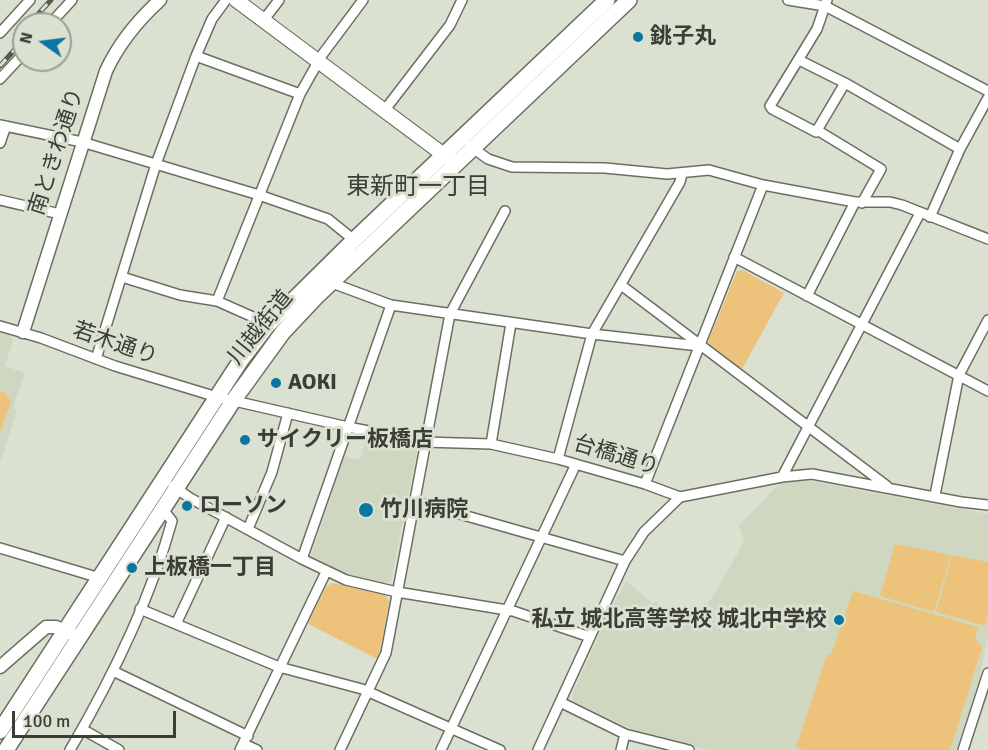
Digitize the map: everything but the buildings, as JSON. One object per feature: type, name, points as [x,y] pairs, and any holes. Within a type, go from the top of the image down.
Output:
[{"type":"highway","name":"川越街道","points":[[6,750],[72,634],[100,578],[283,332],[629,0]]},
{"type":"highway","name":"川越街道","points":[[0,731],[162,508],[170,484],[217,397],[267,326],[597,3]]},
{"type":"main road","points":[[236,0],[456,164]]},
{"type":"street","points":[[0,33],[30,0]]},
{"type":"street","points":[[61,12],[72,0]]},
{"type":"street","name":"南ときわ通り","points":[[23,332],[106,71],[126,35],[160,0]]},
{"type":"street","points":[[96,359],[156,164],[196,56],[212,19],[226,0]]},
{"type":"street","points":[[263,21],[279,0]]},
{"type":"street","points":[[217,301],[300,94],[318,62],[363,0]]},
{"type":"street","points":[[384,111],[450,25],[462,0]]},
{"type":"street","points":[[788,0],[826,3],[988,91]]},
{"type":"street","points":[[807,296],[858,203],[881,169],[817,130],[812,131],[770,106],[817,29],[826,3]]},
{"type":"street","points":[[196,56],[300,94]]},
{"type":"street","points":[[799,60],[845,83],[960,149]]},
{"type":"street","points":[[0,79],[12,66]]},
{"type":"street","points":[[817,130],[845,83]]},
{"type":"street","points":[[930,217],[960,149],[988,98]]},
{"type":"street","points":[[0,143],[3,125],[82,142],[259,195],[328,219],[354,240]]},
{"type":"street","points":[[460,139],[488,159],[512,167],[539,169],[586,167],[682,174],[709,170],[763,185],[858,203],[890,202],[988,238]]},
{"type":"street","points":[[558,459],[592,334],[680,182],[682,174]]},
{"type":"street","points":[[645,484],[763,185]]},
{"type":"street","points":[[0,200],[60,214]]},
{"type":"street","points":[[340,750],[386,653],[450,314],[505,211]]},
{"type":"street","points":[[782,477],[920,213]]},
{"type":"street","points":[[734,257],[988,391]]},
{"type":"street","points":[[122,277],[180,295],[217,301],[262,321],[267,326]]},
{"type":"street","points":[[332,283],[391,305],[592,334],[699,346]]},
{"type":"street","points":[[621,285],[888,487]]},
{"type":"street","points":[[302,559],[391,305]]},
{"type":"street","points":[[935,495],[959,375],[988,320]]},
{"type":"street","points":[[491,444],[511,322]]},
{"type":"street","name":"若木通り","points":[[0,326],[23,332],[96,359],[233,401]]},
{"type":"street","name":"台橋通り","points":[[233,401],[425,442],[491,444],[576,464],[645,484],[680,497],[782,477],[812,474],[988,505]]},
{"type":"street","points":[[248,529],[272,472],[288,413]]},
{"type":"street","points":[[441,750],[576,464]]},
{"type":"street","points":[[170,484],[302,559],[346,580],[397,592],[507,609],[590,637]]},
{"type":"street","points":[[538,750],[625,561],[644,532],[680,497]]},
{"type":"street","points":[[414,501],[625,561]]},
{"type":"street","points":[[70,750],[113,671],[162,555],[172,520],[162,508]]},
{"type":"street","points":[[176,624],[226,517]]},
{"type":"street","points":[[0,548],[100,578]]},
{"type":"street","points":[[244,743],[326,572]]},
{"type":"street","points":[[140,609],[279,667],[368,692],[500,750]]},
{"type":"street","points":[[0,667],[46,627],[56,627],[72,634]]},
{"type":"street","points":[[113,671],[257,750]]},
{"type":"street","points":[[963,750],[986,692],[988,673]]},
{"type":"street","points":[[560,702],[625,734],[689,750]]},
{"type":"street","points":[[82,729],[118,750]]},
{"type":"street","points":[[621,750],[625,734]]},
{"type":"shaded area","points":[[743,270],[784,293],[741,371],[709,347],[708,342],[737,271]]},
{"type":"shaded area","points":[[0,332],[10,335],[13,341],[5,366],[25,373],[13,408],[17,410],[0,464]]},
{"type":"shaded area","points":[[0,392],[4,392],[11,401],[0,432]]},
{"type":"shaded area","name":"竹川病院","points":[[366,437],[414,446],[417,451],[391,581],[386,584],[344,574],[310,559],[344,457],[360,460]]},
{"type":"shaded area","name":"私立 城北高等学校 城北中学校","points":[[809,481],[988,514],[988,635],[979,682],[956,750],[709,750],[640,733],[573,701],[572,695],[626,581],[653,603],[655,601],[683,628],[711,599],[744,542],[739,525],[780,483]]},
{"type":"shaded area","points":[[895,544],[951,555],[934,612],[880,596]]},
{"type":"shaded area","points":[[952,555],[988,562],[988,614],[985,626],[936,612]]},
{"type":"shaded area","points":[[332,583],[385,595],[389,601],[377,659],[308,624],[326,587]]},
{"type":"shaded area","points":[[853,591],[978,627],[975,638],[982,648],[950,750],[803,750],[796,747],[827,654],[831,655]]},
{"type":"railway","points":[[40,12],[51,0]]},
{"type":"railway","points":[[0,66],[12,52]]},
{"type":"place","name":"銚子丸","points":[[638,37]]},
{"type":"place","name":"AOKI","points":[[276,383]]},
{"type":"place","name":"サイクリー板橋店","points":[[245,440]]},
{"type":"place","name":"ローソン","points":[[187,506]]},
{"type":"place","name":"竹川病院","points":[[366,510]]},
{"type":"place","name":"上板橋一丁目","points":[[132,568]]},
{"type":"place","name":"私立 城北高等学校 城北中学校","points":[[839,620]]},
{"type":"district","name":"東新町一丁目","points":[[418,188]]}]
